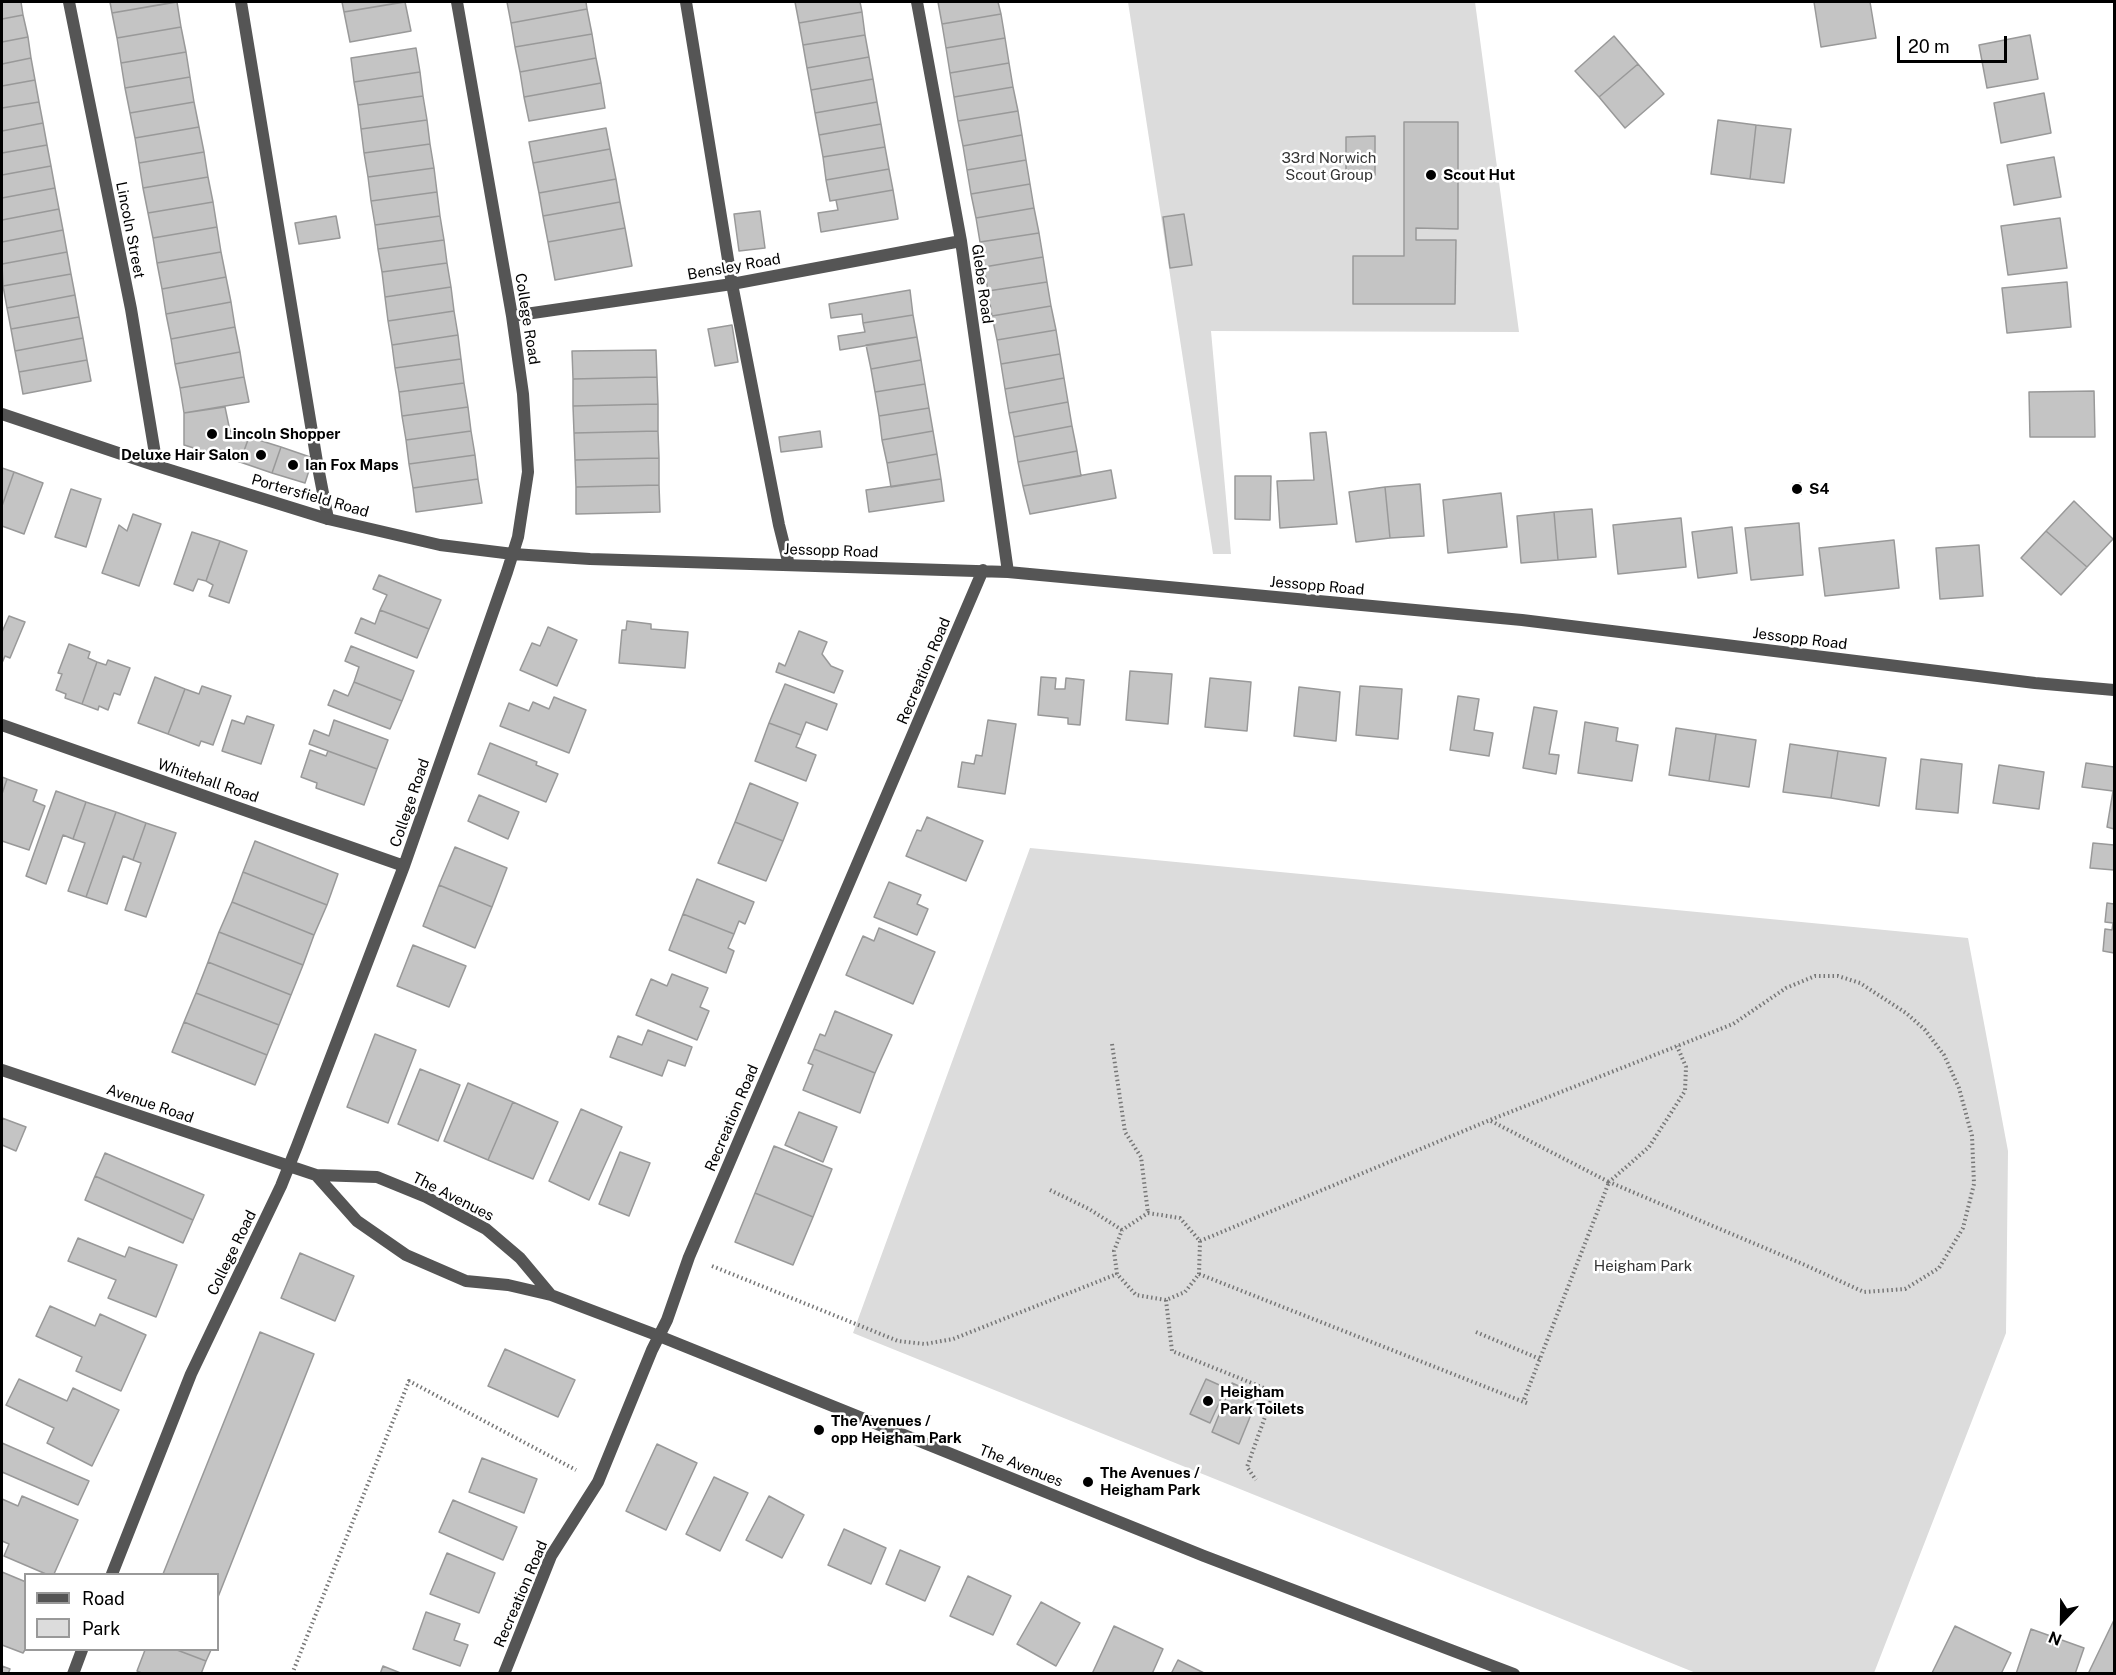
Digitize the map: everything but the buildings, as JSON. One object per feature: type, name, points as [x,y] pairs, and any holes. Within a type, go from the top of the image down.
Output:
[{"type":"street","name":"Lincoln Street","points":[[69,2],[131,309],[157,466]]},
{"type":"street","points":[[241,2],[328,519]]},
{"type":"street","name":"College Road","points":[[113,1573],[190,1374],[290,1166],[404,866],[518,537],[528,472],[523,394],[512,316],[457,2]]},
{"type":"street","points":[[686,2],[732,284],[779,525],[789,565]]},
{"type":"street","name":"Glebe Road","points":[[917,2],[961,241],[1008,572]]},
{"type":"street","name":"Bensley Road","points":[[512,316],[732,284],[961,241]]},
{"type":"street","name":"Portersfield Road","points":[[2,414],[157,466],[328,519],[440,545],[513,554]]},
{"type":"street","name":"Jessopp Road","points":[[513,554],[590,559],[1008,572],[1522,620],[2035,683],[2115,690]]},
{"type":"street","name":"Recreation Road","points":[[504,1674],[551,1556],[598,1482],[658,1336],[667,1320],[689,1257],[983,570]]},
{"type":"street","name":"Whitehall Road","points":[[2,725],[404,866]]},
{"type":"street","name":"Avenue Road","points":[[2,1070],[290,1166]]},
{"type":"street","name":"The Avenues","points":[[290,1166],[316,1175],[377,1177],[426,1197],[486,1229],[520,1258],[551,1295]]},
{"type":"street","name":"The Avenues","points":[[316,1175],[357,1221],[406,1255],[465,1281],[508,1285],[551,1295],[1192,1551],[1514,1674]]},
{"type":"street","points":[[73,1674],[82,1651]]},
{"type":"path","points":[[1200,1241],[1490,1120],[1733,1024],[1786,988],[1815,976],[1838,976],[1860,983],[1906,1013],[1925,1030],[1944,1055],[1959,1088],[1972,1136],[1974,1184],[1963,1228],[1939,1268],[1905,1289],[1864,1292],[1609,1182],[1490,1120]]},
{"type":"path","points":[[1112,1044],[1125,1132],[1141,1157],[1148,1213]]},
{"type":"path","points":[[1523,1402],[1609,1182],[1649,1147],[1685,1091],[1686,1067],[1677,1046]]},
{"type":"path","points":[[1050,1190],[1089,1209],[1122,1230]]},
{"type":"path","points":[[1148,1213],[1180,1218],[1200,1241],[1199,1274],[1185,1292],[1166,1300],[1136,1295],[1117,1274],[1114,1251],[1122,1230],[1148,1213]]},
{"type":"path","points":[[689,1257],[898,1341],[925,1344],[953,1339],[1117,1274]]},
{"type":"path","points":[[1199,1274],[1529,1404]]},
{"type":"path","points":[[1166,1300],[1172,1351],[1274,1392],[1247,1467],[1256,1480]]},
{"type":"path","points":[[1476,1332],[1540,1359]]},
{"type":"path","points":[[292,1674],[409,1381],[598,1482]]},
{"type":"green space","name":"33rd Norwich Scout Group","points":[[1128,2],[1475,2],[1519,332],[1211,331],[1231,554],[1213,554]]},
{"type":"green space","name":"Heigham Park","points":[[1030,848],[1968,938],[2008,1151],[2006,1333],[1874,1673],[1696,1673],[853,1333]]},
{"type":"place","name":"Scout Hut","points":[[1431,175]]},
{"type":"place","name":"Lincoln Shopper","points":[[212,434]]},
{"type":"place","name":"Deluxe Hair Salon","points":[[261,455]]},
{"type":"place","name":"Ian Fox Maps","points":[[293,465]]},
{"type":"place","name":"S4","points":[[1797,489]]},
{"type":"place","name":"Heigham Park Toilets","points":[[1208,1401]]},
{"type":"place","name":"The Avenues / opp Heigham Park","points":[[819,1430]]},
{"type":"place","name":"The Avenues / Heigham Park","points":[[1088,1482]]}]
